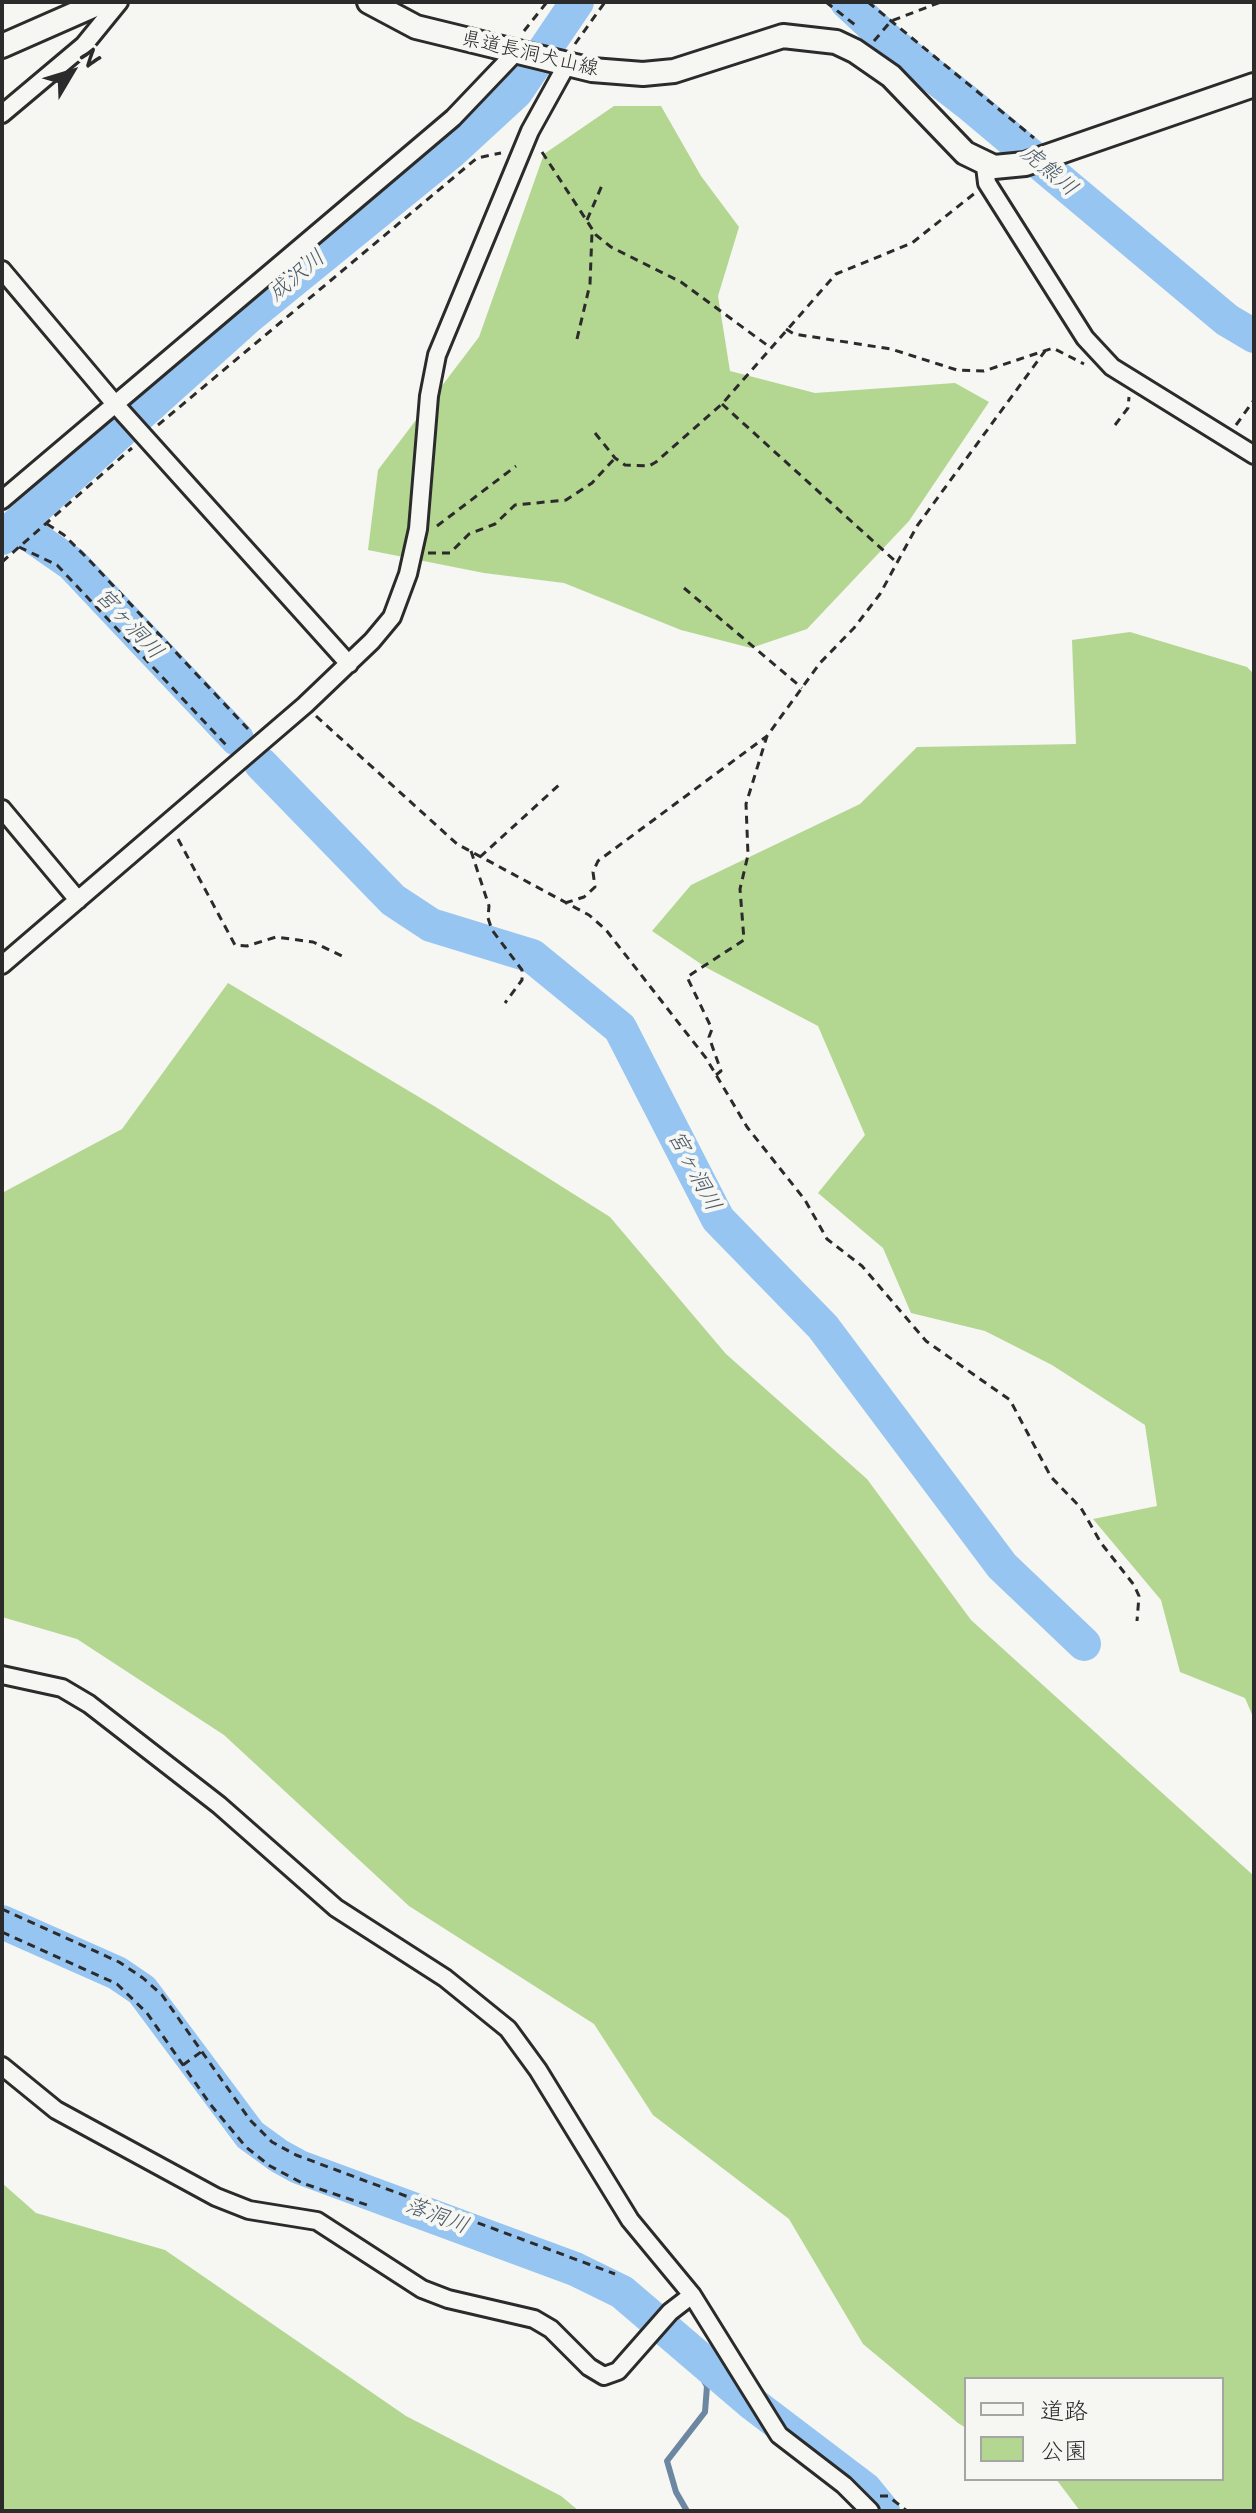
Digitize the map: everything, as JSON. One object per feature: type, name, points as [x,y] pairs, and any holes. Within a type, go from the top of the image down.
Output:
[{"type":"main road","points":[[2,46],[102,2]]},
{"type":"main road","name":"県道長洞犬山線","points":[[369,2],[416,27],[566,66],[658,74],[693,66],[766,39],[816,37],[855,51],[882,69],[986,174]]},
{"type":"main road","points":[[986,174],[1054,155],[1254,85]]},
{"type":"street","points":[[2,114],[84,45],[119,2]]},
{"type":"street","points":[[2,500],[453,118],[515,53]]},
{"type":"street","points":[[2,965],[305,705],[349,664],[392,617],[418,529],[429,396],[437,355],[524,145],[566,66]]},
{"type":"street","points":[[986,174],[1085,338],[1112,367],[1254,455]]},
{"type":"street","points":[[2,270],[115,404],[349,664]]},
{"type":"street","points":[[2,809],[78,900]]},
{"type":"street","points":[[2,1675],[62,1688],[89,1704],[219,1805],[272,1856],[336,1908],[445,1978],[508,2029],[538,2070],[630,2220],[692,2295],[779,2435],[844,2485],[870,2511]]},
{"type":"street","points":[[2,2066],[56,2110],[216,2197],[249,2210],[317,2221],[422,2289],[534,2319],[551,2329],[589,2367],[604,2376],[618,2371],[670,2312],[692,2295]]},
{"type":"path","points":[[515,53],[519,37],[547,2]]},
{"type":"path","points":[[566,66],[579,34],[605,2]]},
{"type":"path","points":[[826,2],[862,31]]},
{"type":"path","points":[[868,2],[1054,155]]},
{"type":"path","points":[[874,41],[890,22],[941,2]]},
{"type":"path","points":[[2,562],[145,437],[477,158],[537,144],[593,230],[611,247],[681,282],[771,348]]},
{"type":"path","points":[[595,433],[615,458],[625,465],[649,466],[722,404],[836,274],[912,243],[986,174]]},
{"type":"path","points":[[587,221],[603,183]]},
{"type":"path","points":[[577,339],[590,284],[593,230]]},
{"type":"path","points":[[786,329],[794,334],[891,349],[957,370],[984,371],[1053,348],[1093,369],[1112,367],[1129,399],[1128,408],[1115,425]]},
{"type":"path","points":[[565,903],[584,897],[595,887],[593,872],[598,861],[767,736],[802,688],[880,594],[895,561],[917,526],[1045,351]]},
{"type":"path","points":[[1229,439],[1254,400]]},
{"type":"path","points":[[722,404],[895,561]]},
{"type":"path","points":[[413,554],[450,553],[469,534],[495,524],[515,505],[566,500],[592,483],[615,458]]},
{"type":"path","points":[[418,529],[440,526],[516,466]]},
{"type":"path","points":[[47,524],[81,552],[261,742]]},
{"type":"path","points":[[19,547],[57,565],[240,760]]},
{"type":"path","points":[[684,588],[802,688]]},
{"type":"path","points":[[305,705],[433,825],[480,857],[589,915],[606,930],[716,1075],[747,1127],[805,1200],[827,1239],[870,1274],[926,1341],[1010,1400],[1051,1477],[1081,1508],[1101,1543],[1134,1585],[1139,1596],[1137,1621]]},
{"type":"path","points":[[716,1075],[721,1071],[709,1037],[712,1029],[687,977],[744,940],[740,889],[748,855],[746,804],[767,736]]},
{"type":"path","points":[[480,857],[560,784]]},
{"type":"path","points":[[169,821],[235,945],[247,946],[276,937],[313,942],[342,956]]},
{"type":"path","points":[[471,851],[479,869],[489,906],[488,918],[495,935],[522,970],[522,980],[505,1003]]},
{"type":"path","points":[[2,1909],[119,1962],[143,1978],[162,1995],[250,2120],[272,2142],[296,2155],[615,2274]]},
{"type":"path","points":[[2,1932],[117,1984],[147,2013],[246,2147],[270,2166],[302,2183],[367,2205]]},
{"type":"path","points":[[184,2065],[201,2052]]},
{"type":"green space","points":[[614,106],[661,106],[701,176],[739,227],[718,296],[730,371],[815,393],[955,383],[989,402],[909,521],[807,629],[751,648],[681,630],[564,583],[484,573],[368,550],[378,470],[479,337],[544,154]]},
{"type":"green space","points":[[1130,632],[1247,667],[1254,674],[1254,1719],[1245,1698],[1180,1672],[1161,1600],[1093,1519],[1157,1506],[1145,1425],[1052,1365],[985,1331],[911,1313],[883,1248],[818,1193],[865,1135],[818,1026],[707,968],[652,931],[691,885],[860,804],[917,747],[1076,744],[1072,640]]},
{"type":"green space","points":[[228,983],[434,1106],[610,1217],[726,1354],[867,1479],[971,1620],[1254,1876],[1254,2511],[1080,2511],[1058,2481],[1224,2481],[1224,2377],[964,2377],[964,2427],[863,2344],[789,2219],[653,2115],[594,2024],[409,1906],[224,1735],[77,1639],[2,1617],[2,1193],[122,1129]]},
{"type":"green space","points":[[2,2183],[36,2213],[165,2250],[406,2416],[561,2496],[579,2511],[2,2511]]},
{"type":"waterway","name":"成沢川","points":[[2,538],[248,317],[452,151],[516,92],[577,2]]},
{"type":"waterway","name":"虎熊川","points":[[847,2],[891,43],[968,103],[1227,320],[1254,336]]},
{"type":"waterway","name":"宮ヶ洞川","points":[[7,534],[23,530],[72,564],[237,739]]},
{"type":"waterway","name":"宮ヶ洞川","points":[[261,764],[393,900],[431,925],[532,956],[620,1028],[718,1219],[823,1327],[1002,1566],[1084,1644]]},
{"type":"waterway","name":"落洞川","points":[[2,1922],[117,1973],[142,1990],[250,2135],[279,2156],[299,2167],[575,2269],[622,2292],[753,2404],[865,2489],[883,2511]]},
{"type":"waterway","points":[[682,2342],[707,2386],[705,2412],[667,2461],[676,2492],[687,2511]]}]
